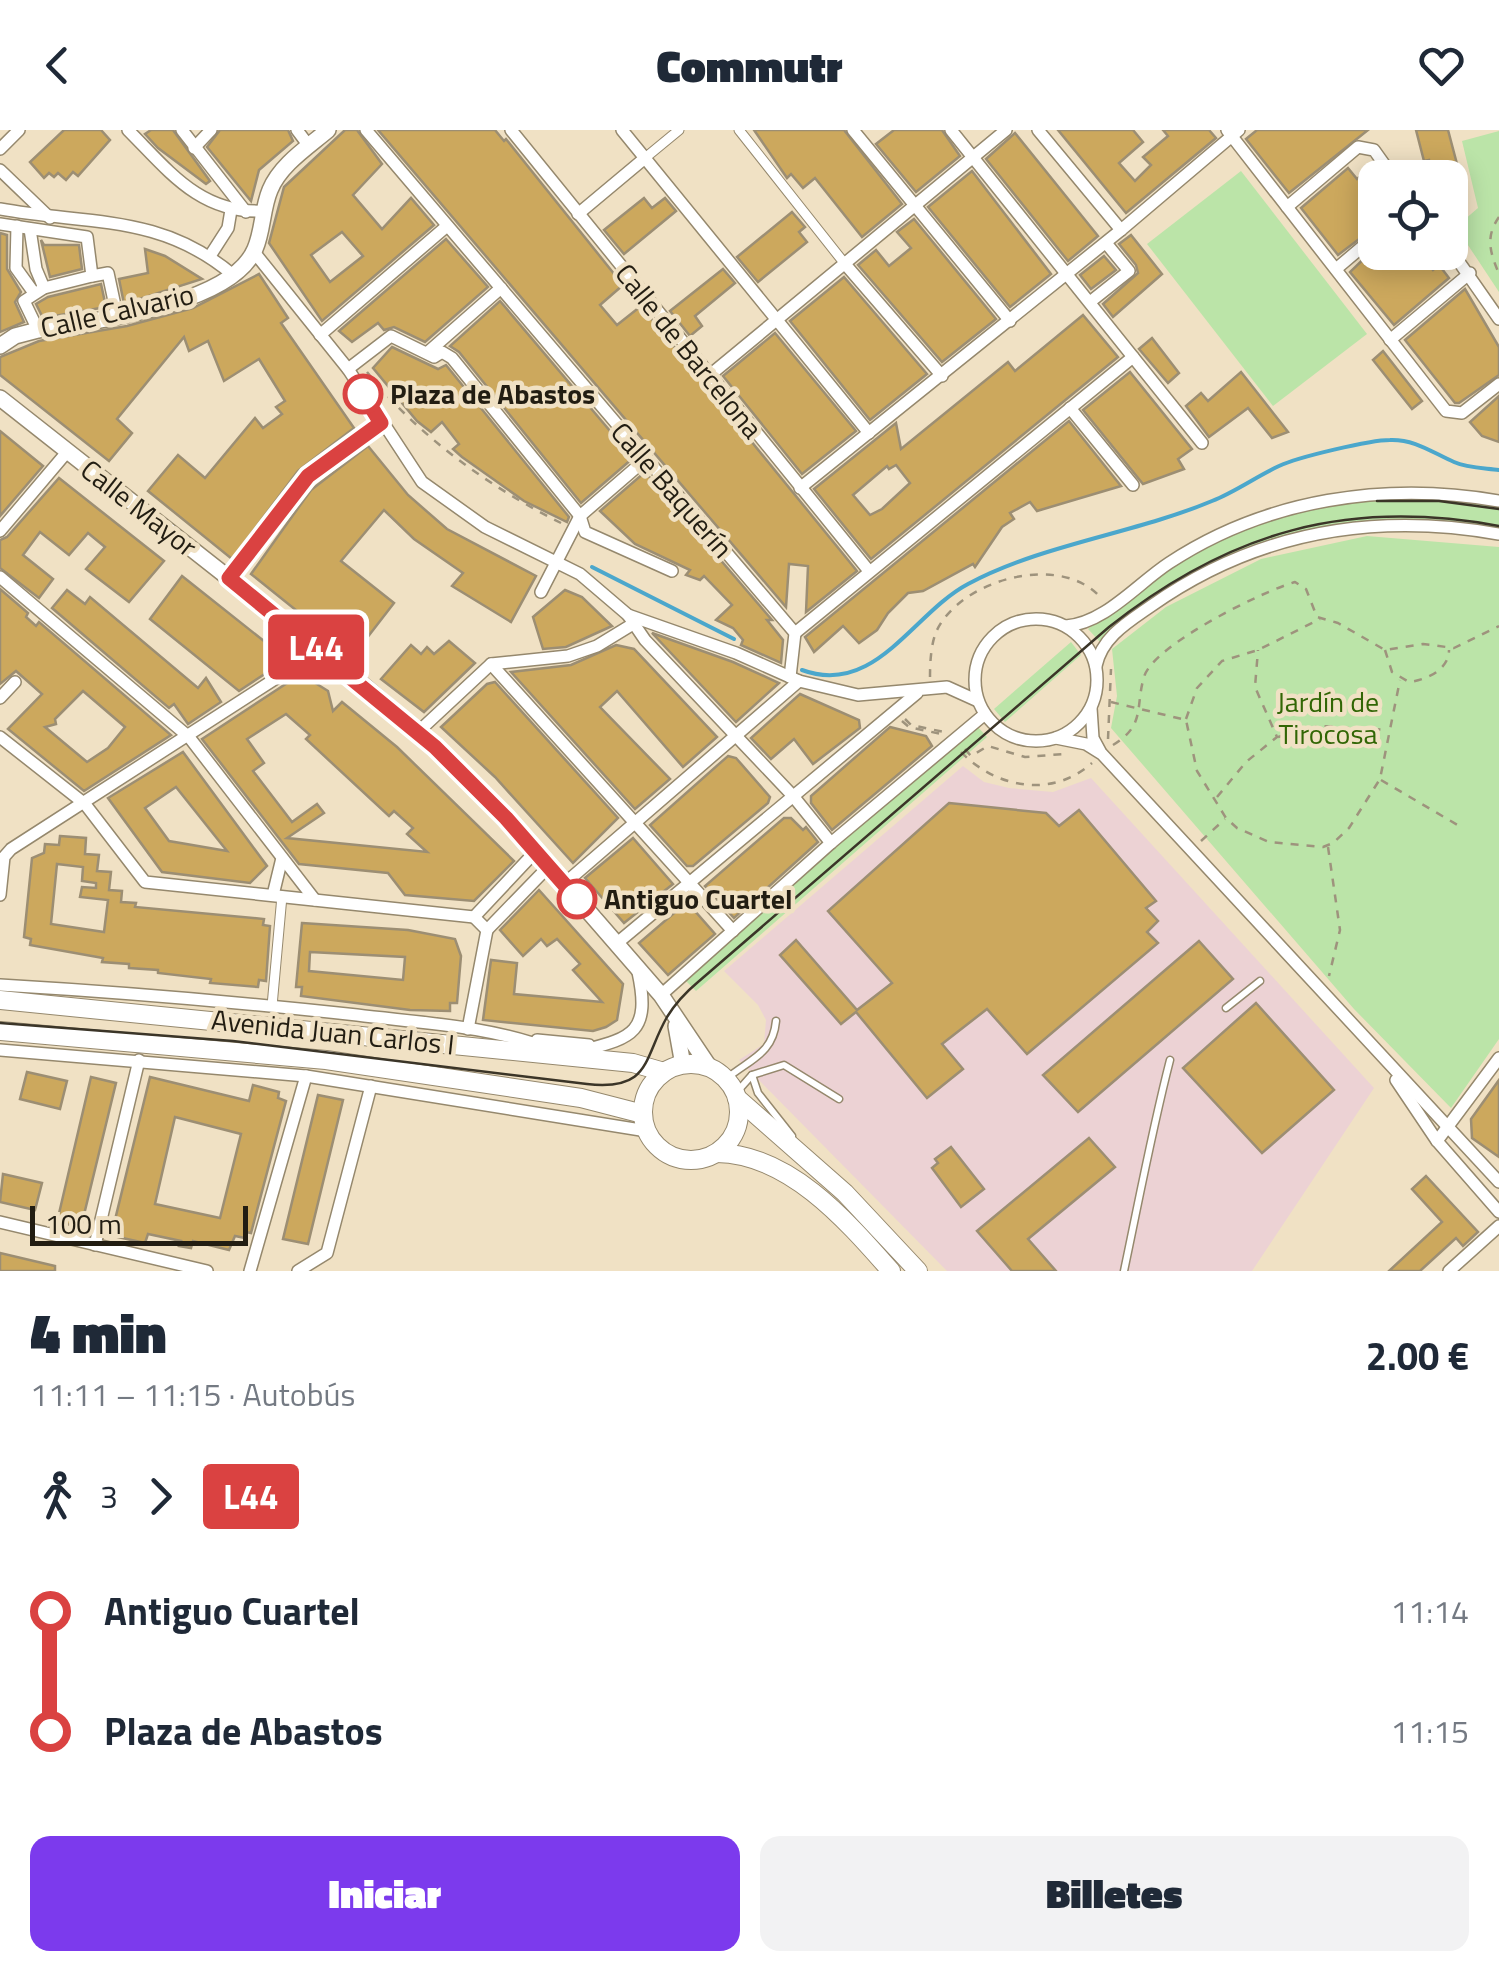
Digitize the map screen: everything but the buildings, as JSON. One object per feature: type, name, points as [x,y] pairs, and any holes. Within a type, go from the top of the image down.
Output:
[{"type":"main road","name":"Calle Calvario","points":[[0,346],[15,336],[38,330],[187,298],[233,276],[254,252],[270,188],[282,170],[328,130]]},
{"type":"main road","name":"Calle Mayor","points":[[0,398],[418,732],[536,851],[661,996]]},
{"type":"main road","points":[[661,996],[680,1038],[682,1065]]},
{"type":"main road","points":[[661,996],[727,1085],[863,1210],[918,1271]]},
{"type":"main road","name":"Avenida Juan Carlos I","points":[[0,1000],[564,1055],[634,1063],[664,1072]]},
{"type":"main road","name":"Avenida Juan Carlos I","points":[[0,1032],[326,1060],[580,1098],[645,1122]]},
{"type":"main road","points":[[717,1153],[734,1134],[739,1110],[727,1085],[682,1065],[664,1072],[650,1086],[645,1122],[659,1148],[677,1158],[697,1160],[717,1153],[754,1156],[784,1173],[846,1222],[891,1271]]},
{"type":"street","points":[[0,148],[19,130]]},
{"type":"street","points":[[128,130],[184,188],[232,210],[264,212]]},
{"type":"street","points":[[182,130],[246,212]]},
{"type":"street","points":[[194,148],[210,130]]},
{"type":"street","points":[[297,130],[309,146]]},
{"type":"street","name":"Calle Baquerín","points":[[366,130],[795,633]]},
{"type":"street","name":"Calle de Barcelona","points":[[510,130],[868,570]]},
{"type":"street","points":[[622,130],[869,433]]},
{"type":"street","points":[[578,214],[679,130]]},
{"type":"street","points":[[739,130],[942,376]]},
{"type":"street","points":[[854,130],[1010,320]]},
{"type":"street","points":[[951,130],[1202,443]]},
{"type":"street","points":[[710,376],[1006,130]]},
{"type":"street","points":[[1038,130],[1121,230]]},
{"type":"street","points":[[800,488],[1106,243],[1232,132],[1446,411],[1454,415],[1499,384]]},
{"type":"street","points":[[1287,207],[1358,147],[1374,150],[1381,160]]},
{"type":"street","points":[[0,170],[50,218]]},
{"type":"street","points":[[0,209],[145,227],[210,256],[233,276]]},
{"type":"street","points":[[210,256],[223,238],[232,210]]},
{"type":"street","points":[[0,224],[86,237],[92,276]]},
{"type":"street","points":[[320,334],[448,226]]},
{"type":"street","points":[[23,228],[16,268],[39,290]]},
{"type":"street","points":[[23,228],[39,290]]},
{"type":"street","points":[[1090,302],[1129,271],[1106,243]]},
{"type":"street","points":[[1336,269],[1358,250]]},
{"type":"street","points":[[254,252],[320,334],[353,365],[381,423],[422,482],[484,528],[580,574],[630,620],[793,796],[831,844]]},
{"type":"street","points":[[1468,270],[1499,319]]},
{"type":"street","points":[[38,330],[24,301],[39,290],[92,276],[108,273],[117,315]]},
{"type":"street","points":[[1390,340],[1470,273]]},
{"type":"street","points":[[427,353],[500,288]]},
{"type":"street","points":[[353,365],[391,336],[434,356],[442,352],[452,358],[580,516],[585,532],[672,571]]},
{"type":"street","points":[[564,884],[736,737],[795,679],[795,633],[1133,358]]},
{"type":"street","points":[[1070,408],[1133,485]]},
{"type":"street","points":[[229,578],[308,476],[381,423]]},
{"type":"street","points":[[0,531],[67,452]]},
{"type":"street","points":[[541,592],[580,516],[646,459]]},
{"type":"street","points":[[1099,750],[1078,741],[1016,738],[998,728],[982,708],[974,685],[978,660],[989,640],[1008,625],[1031,618],[1066,626],[1087,622],[1198,546],[1284,510],[1348,496],[1392,493],[1453,494],[1499,502]]},
{"type":"street","points":[[1056,738],[1072,729],[1091,708],[1097,692],[1096,666],[1101,649],[1112,636],[1205,572],[1277,542],[1330,530],[1385,524],[1436,525],[1499,534]]},
{"type":"street","points":[[0,577],[188,737],[315,900]]},
{"type":"street","points":[[418,732],[492,664],[568,656],[597,646],[630,620]]},
{"type":"street","points":[[630,620],[736,653],[842,694],[947,687],[978,660]]},
{"type":"street","points":[[1066,626],[1085,642],[1096,666]]},
{"type":"street","points":[[0,895],[4,857],[11,848],[320,650]]},
{"type":"street","points":[[492,664],[734,931]]},
{"type":"street","points":[[0,698],[15,682]]},
{"type":"street","points":[[947,687],[982,708]]},
{"type":"street","points":[[616,944],[925,690]]},
{"type":"street","points":[[880,694],[896,717]]},
{"type":"street","points":[[661,996],[953,740],[982,708]]},
{"type":"street","points":[[1091,708],[1099,750],[1389,1068],[1499,1182]]},
{"type":"street","points":[[0,736],[84,804],[145,882],[474,917],[487,930]]},
{"type":"street","points":[[0,836],[11,848]]},
{"type":"street","points":[[474,917],[536,851]]},
{"type":"street","points":[[272,1006],[282,858]]},
{"type":"street","points":[[468,1030],[487,930],[548,866]]},
{"type":"street","points":[[522,1038],[564,1055],[622,1040],[637,1028],[644,1008],[638,968]]},
{"type":"street","points":[[0,985],[196,997],[598,1046]]},
{"type":"street","points":[[0,1050],[306,1076],[645,1122]]},
{"type":"street","points":[[1437,1141],[1499,1058]]},
{"type":"street","points":[[95,1244],[140,1060]]},
{"type":"street","points":[[1389,1068],[1437,1141],[1499,1212]]},
{"type":"street","points":[[250,1271],[306,1076]]},
{"type":"street","points":[[298,1271],[327,1254],[371,1086]]},
{"type":"street","points":[[0,1222],[207,1271]]},
{"type":"street","points":[[1449,1271],[1499,1226]]},
{"type":"lane","points":[[1226,1008],[1260,981]]},
{"type":"lane","points":[[727,1085],[768,1050],[776,1021]]},
{"type":"lane","points":[[1124,1271],[1139,1208],[1144,1162],[1170,1060]]},
{"type":"lane","points":[[727,1085],[784,1065],[839,1099]]},
{"type":"lane","points":[[752,1075],[758,1094],[821,1172]]},
{"type":"path","points":[[1499,216],[1490,231],[1489,245],[1499,274]]},
{"type":"path","points":[[353,365],[417,427],[562,528]]},
{"type":"path","points":[[925,690],[937,630],[957,605],[980,587],[1008,578],[1048,576],[1095,591],[1109,607]]},
{"type":"path","points":[[896,717],[909,728],[944,734],[971,756],[988,746],[1038,758],[1074,754],[1086,758],[1134,728],[1144,676],[1154,662],[1188,635],[1236,607],[1295,582],[1306,589],[1321,619]]},
{"type":"path","points":[[1385,650],[1389,666],[1400,680],[1390,730],[1380,779],[1349,828],[1328,845],[1297,848],[1269,842],[1237,828],[1226,818],[1198,771],[1186,720],[1189,705],[1208,672],[1234,656],[1258,650],[1321,619],[1338,623],[1385,650],[1424,644],[1449,648],[1499,626]]},
{"type":"path","points":[[1400,680],[1430,676],[1449,660],[1449,648]]},
{"type":"path","points":[[1258,650],[1255,687],[1277,737]]},
{"type":"path","points":[[953,740],[990,776],[1046,786],[1078,776],[1109,738],[1110,665]]},
{"type":"path","points":[[1111,702],[1186,720]]},
{"type":"path","points":[[1216,798],[1246,762],[1277,737],[1320,726],[1390,730]]},
{"type":"path","points":[[1380,779],[1461,827]]},
{"type":"path","points":[[1190,851],[1226,818]]},
{"type":"path","points":[[1316,988],[1333,968],[1340,930],[1328,845]]},
{"type":"shaded area","points":[[963,766],[984,782],[1009,788],[1053,792],[1091,778],[1374,1088],[1252,1271],[947,1271],[739,1060],[764,1044],[766,1020],[758,1005],[724,971]]},
{"type":"green space","points":[[1499,131],[1499,292],[1468,245],[1468,217],[1478,208],[1462,141]]},
{"type":"green space","points":[[1241,171],[1367,334],[1273,406],[1147,244]]},
{"type":"green space","points":[[1410,496],[1499,506],[1499,531],[1385,523],[1335,527],[1286,538],[1240,554],[1194,577],[1100,642],[1088,629],[1164,571],[1249,525],[1310,507]]},
{"type":"green space","name":"Jardín de Tirocosa","points":[[1367,536],[1499,547],[1499,1039],[1451,1108],[1354,1009],[1111,728],[1117,696],[1112,649],[1166,607],[1261,559]]},
{"type":"green space","points":[[1071,642],[1081,655],[1005,722],[994,709]]},
{"type":"green space","points":[[976,725],[987,737],[696,991],[684,979]]},
{"type":"waterway","points":[[802,670],[828,675],[851,672],[892,648],[948,597],[997,570],[1182,512],[1302,458],[1399,440],[1459,464],[1499,470]]},
{"type":"waterway","points":[[592,567],[734,639]]},
{"type":"tram line","points":[[1377,501],[1439,501],[1499,509]]},
{"type":"tram line","points":[[0,1023],[233,1041],[587,1084],[623,1082],[642,1069],[667,1017],[694,986],[1109,627],[1154,594],[1199,567],[1292,530],[1391,517],[1444,518],[1499,526]]},
{"type":"bus line","name":"L44","points":[[363,394],[381,423],[308,476],[229,578],[435,747],[506,818],[577,899]]},
{"type":"place","name":"Plaza de Abastos","points":[[363,394]]},
{"type":"place","name":"Antiguo Cuartel","points":[[577,899]]}]
